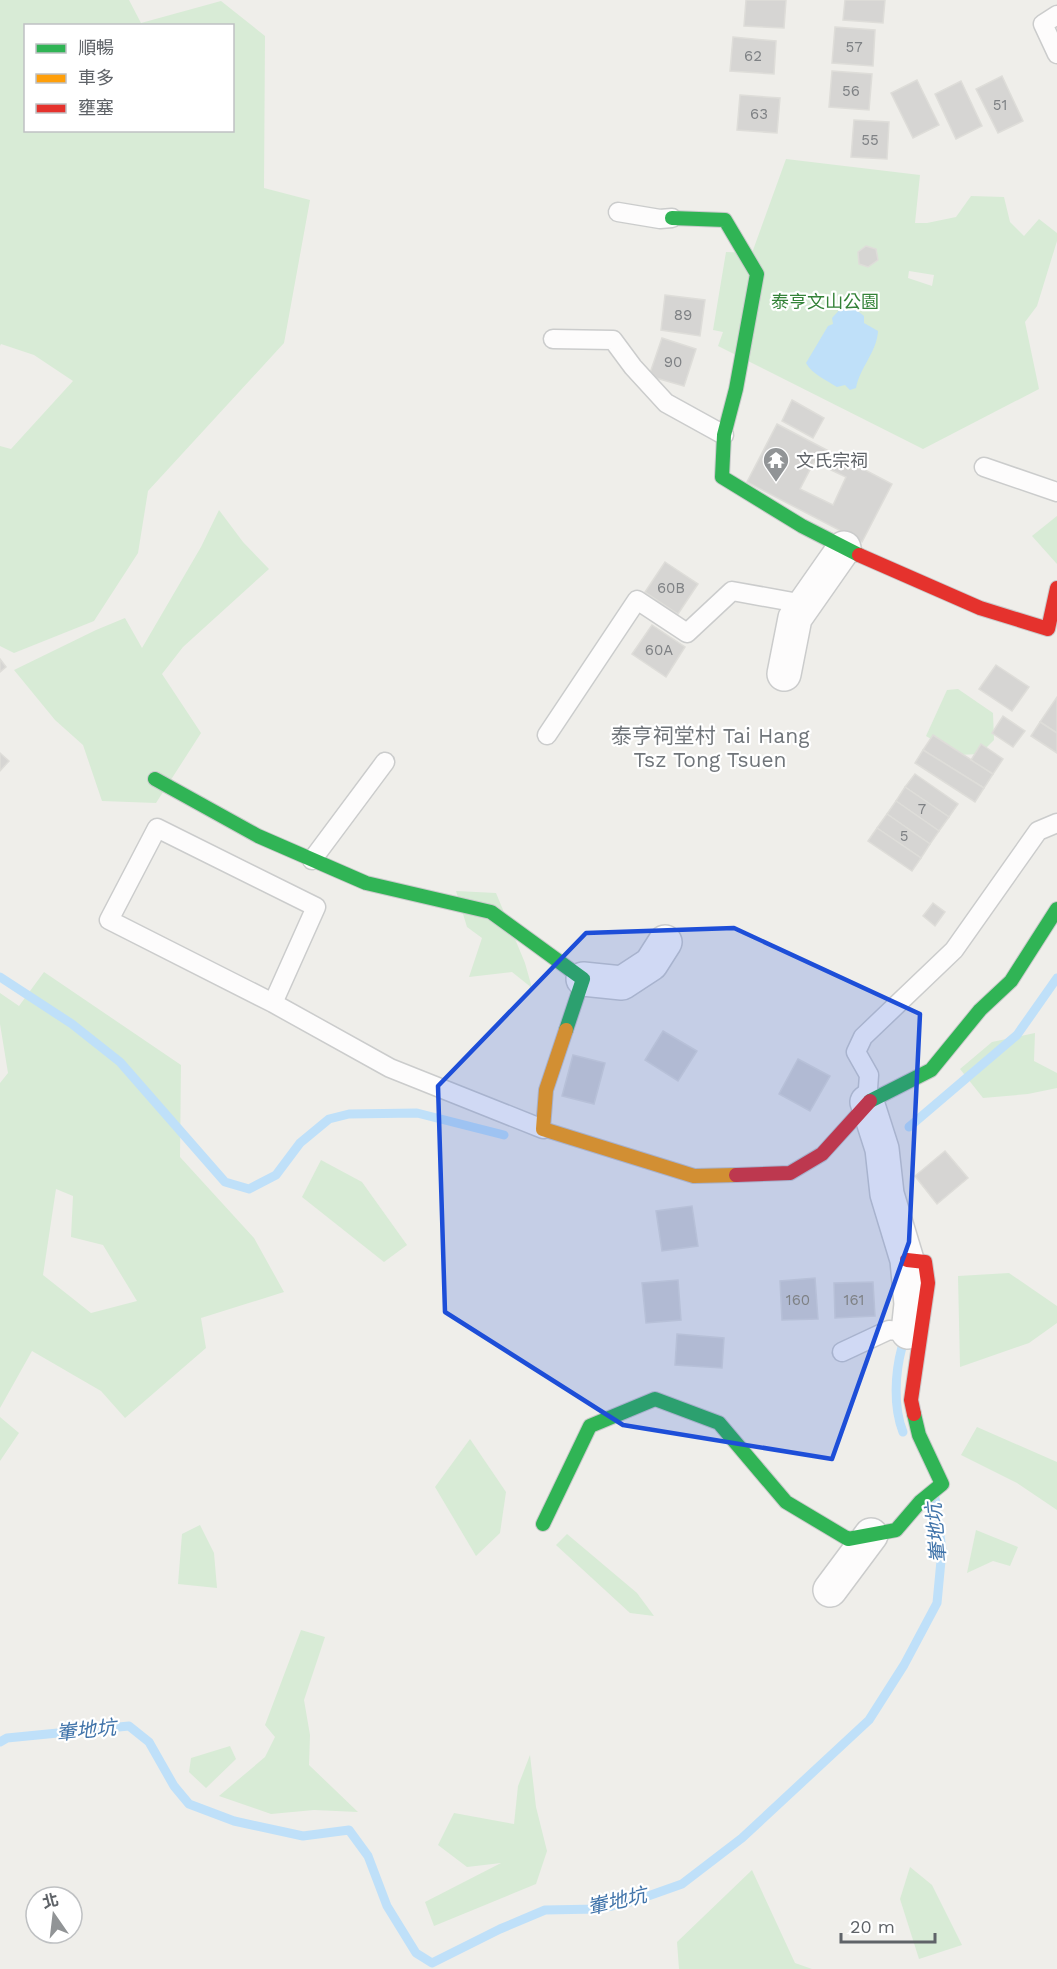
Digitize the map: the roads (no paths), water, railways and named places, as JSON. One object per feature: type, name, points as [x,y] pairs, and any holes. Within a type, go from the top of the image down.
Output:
[{"type":"street","points":[[672,218],[725,220],[757,274],[736,388],[724,435],[722,477],[802,526],[844,548],[980,608],[1047,629],[1057,588]]},
{"type":"street","points":[[784,674],[795,618],[844,548]]},
{"type":"street","points":[[155,779],[258,836],[366,883],[491,912],[583,979],[622,983],[651,964],[665,942]]},
{"type":"street","points":[[583,979],[546,1090],[543,1129],[694,1176],[790,1173],[822,1154],[867,1102],[931,1070],[980,1010],[1011,981],[1057,909]]},
{"type":"street","points":[[867,1102],[882,1149],[887,1194],[907,1260],[911,1304],[908,1332]]},
{"type":"street","points":[[543,1524],[591,1426],[655,1399],[719,1423],[786,1502],[848,1539],[896,1530],[925,1498],[942,1484],[919,1435],[911,1400],[928,1283],[925,1262],[907,1260]]},
{"type":"street","points":[[830,1590],[872,1535]]},
{"type":"lane","points":[[1057,15],[1043,24],[1057,54]]},
{"type":"lane","points":[[618,213],[660,219],[672,218]]},
{"type":"lane","points":[[553,339],[613,340],[633,367],[666,403],[724,435]]},
{"type":"lane","points":[[984,468],[1057,492]]},
{"type":"lane","points":[[548,735],[637,600],[687,633],[732,591],[804,604]]},
{"type":"lane","points":[[312,860],[385,762]]},
{"type":"lane","points":[[867,1102],[869,1075],[856,1052],[863,1037],[954,951],[1038,831],[1057,823]]},
{"type":"lane","points":[[273,1003],[316,907],[157,828],[109,920],[273,1003],[390,1068],[543,1129]]},
{"type":"lane","points":[[842,1352],[890,1330],[908,1332]]},
{"type":"water","points":[[844,305],[850,305],[864,316],[864,323],[878,331],[875,346],[856,388],[850,390],[845,385],[837,387],[812,370],[806,363],[828,326],[833,324],[832,318]]},
{"type":"waterway","points":[[0,977],[72,1024],[120,1062],[225,1182],[249,1189],[276,1175],[300,1143],[329,1119],[349,1114],[417,1113],[504,1135]]},
{"type":"waterway","points":[[909,1127],[1017,1035],[1057,978]]},
{"type":"waterway","name":"輋地坑","points":[[902,1347],[896,1390],[903,1432]]},
{"type":"waterway","name":"輋地坑","points":[[0,1742],[7,1738],[129,1726],[149,1742],[174,1786],[189,1804],[234,1821],[303,1836],[349,1830],[368,1856],[387,1906],[416,1953],[432,1963],[500,1929],[545,1910],[598,1909],[634,1901],[682,1884],[742,1838],[869,1720],[904,1665],[937,1603],[942,1550],[935,1498]]},
{"type":"place","name":"文氏宗祠","points":[[776,483]]},
{"type":"district","name":"泰亨祠堂村 Tai Hang Tsz Tong Tsuen","points":[[710,747]]},
{"type":"park label","name":"泰亨文山公園","points":[[825,301]]}]
